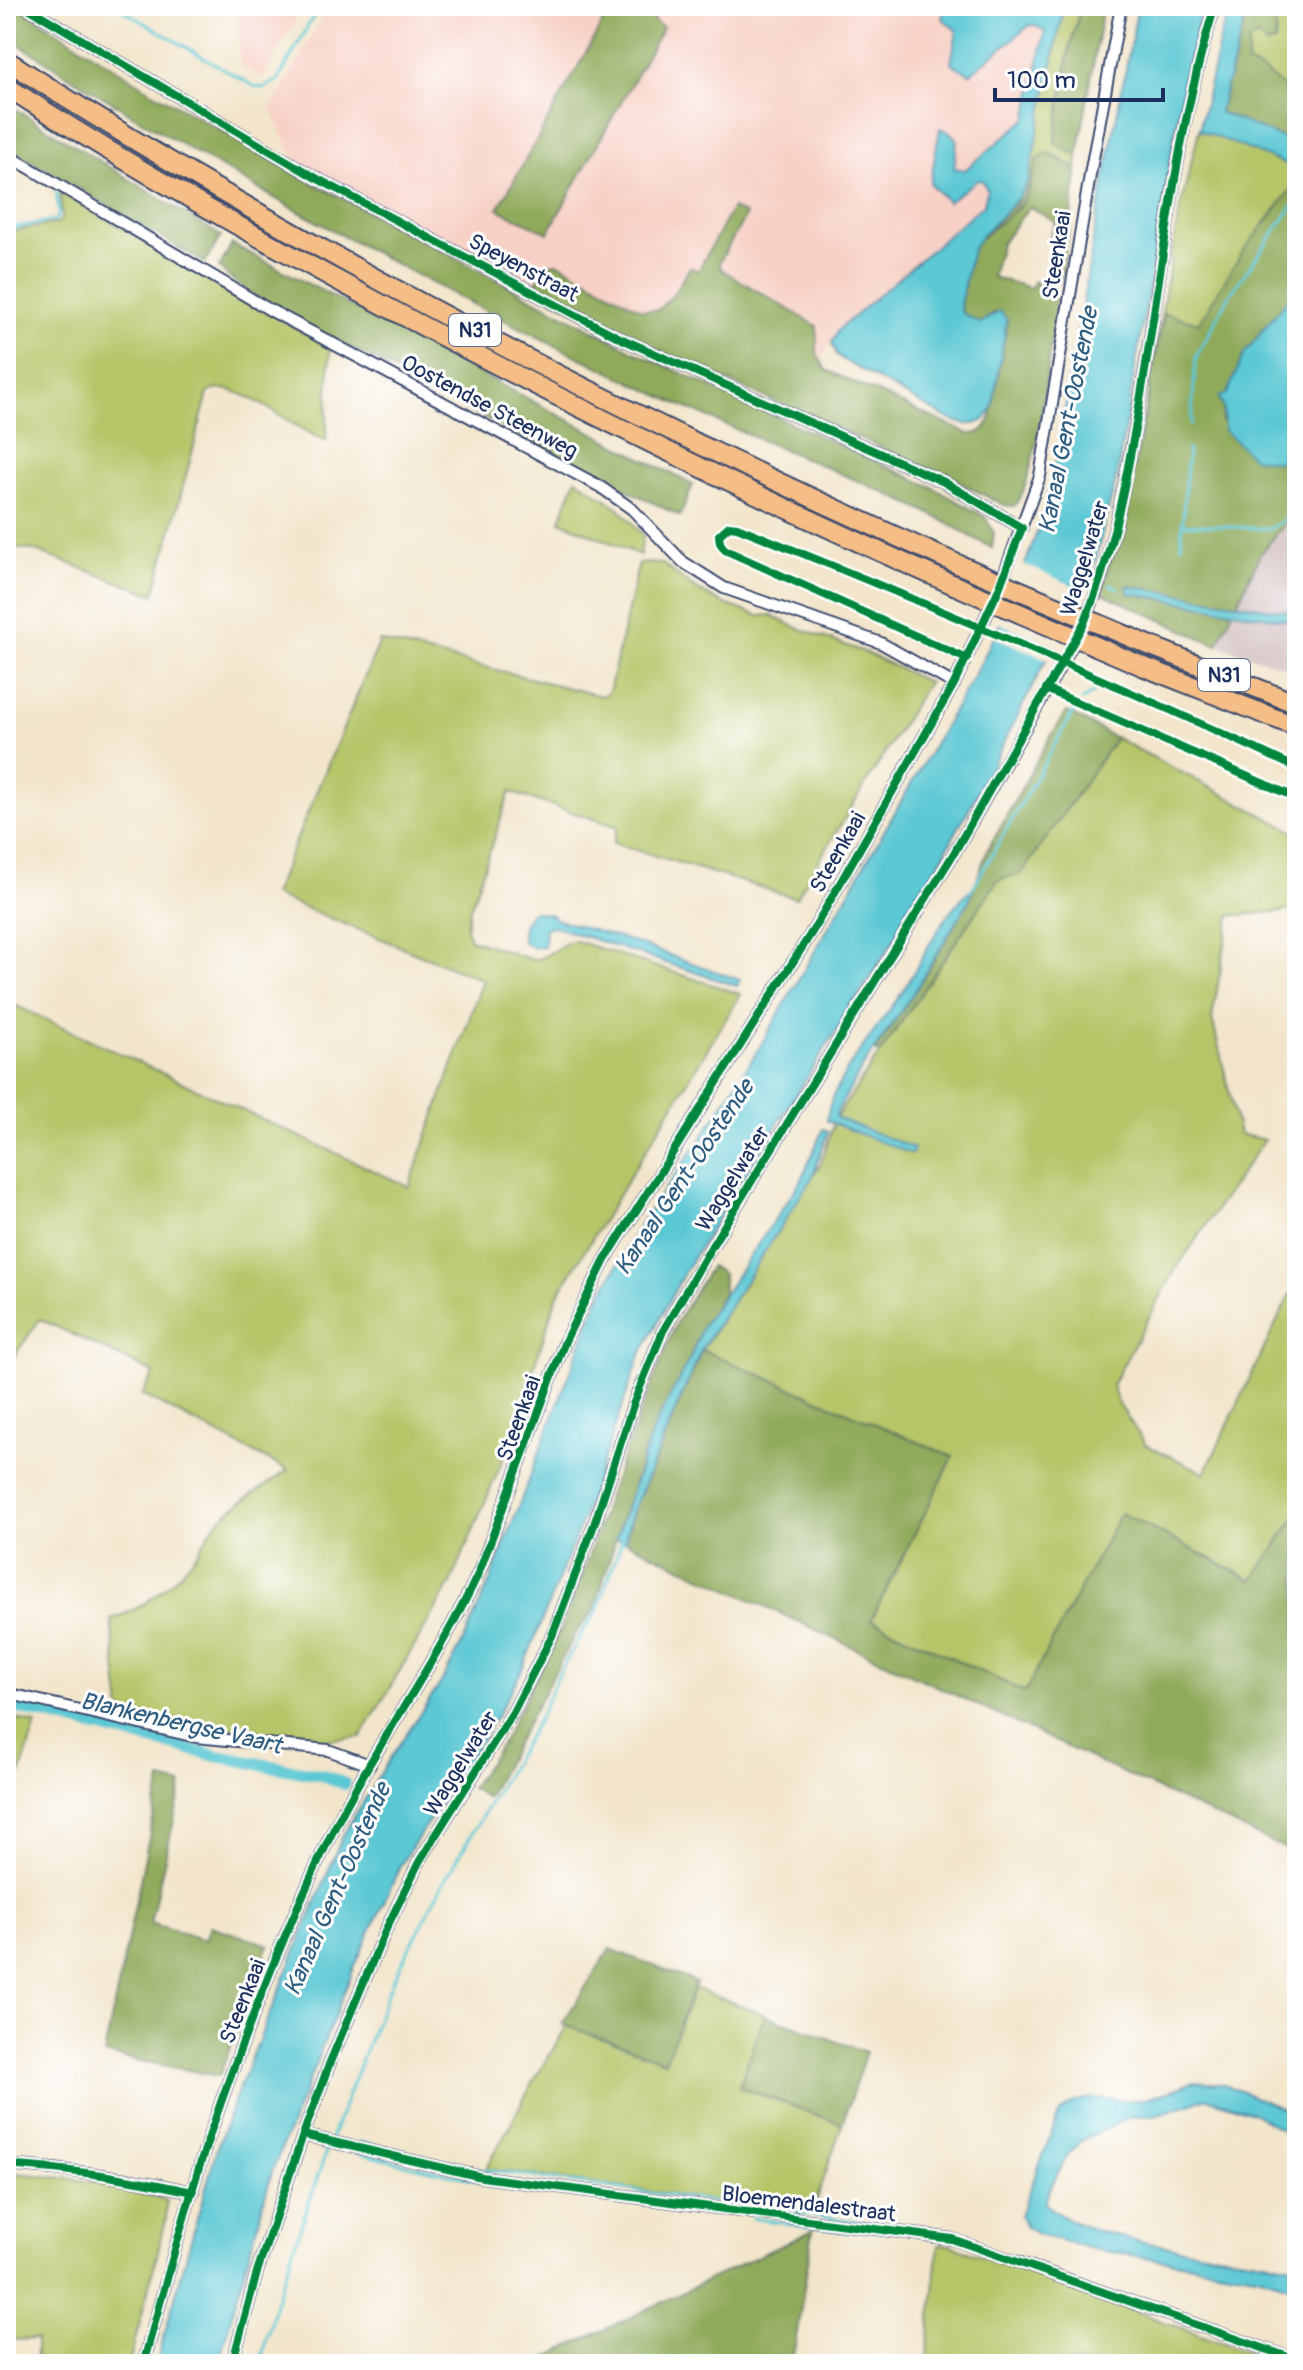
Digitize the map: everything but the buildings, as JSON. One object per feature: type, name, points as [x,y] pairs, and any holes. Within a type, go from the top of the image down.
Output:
[{"type":"highway","name":"N31","points":[[6,60],[200,178],[443,314],[794,490],[962,566],[1297,704]]},
{"type":"highway","name":"N31","points":[[6,86],[265,241],[489,361],[713,474],[954,585],[1142,666],[1297,727]]},
{"type":"street","name":"Speyenstraat","points":[[25,6],[316,178],[507,279],[622,339],[944,482],[1022,528]]},
{"type":"street","name":"Steenkaai","points":[[143,2364],[193,2192],[232,2074],[298,1909],[333,1831],[441,1648],[474,1584],[565,1341],[605,1260],[807,940],[954,684],[998,591],[1040,476],[1121,6]]},
{"type":"street","name":"Waggelwater","points":[[232,2364],[258,2269],[330,2062],[393,1914],[419,1862],[513,1712],[552,1636],[594,1525],[634,1402],[663,1331],[721,1230],[954,853],[1084,623],[1101,579],[1120,510],[1149,353],[1169,214],[1201,49],[1215,6]]},
{"type":"street","name":"Oostendse Steenweg","points":[[6,154],[270,310],[599,486],[632,509],[683,562],[724,588],[881,643],[954,684]]},
{"type":"street","points":[[6,1693],[196,1737],[328,1750],[370,1765]]},
{"type":"street","name":"Bloemendalestraat","points":[[303,2135],[482,2177],[952,2239],[1297,2360]]},
{"type":"street","points":[[6,2165],[95,2174],[193,2192]]},
{"type":"shaded area","points":[[238,6],[945,6],[942,18],[957,31],[970,74],[1030,25],[1038,26],[1045,33],[1027,118],[965,170],[954,168],[956,148],[930,184],[983,181],[987,190],[981,209],[838,330],[794,410],[624,336],[295,161],[271,109],[322,18],[302,7],[263,78],[240,65]]},
{"type":"shaded area","points":[[1297,508],[1297,671],[1217,645],[1259,556]]},
{"type":"green space","points":[[6,6],[17,6],[151,91],[315,184],[533,299],[637,353],[932,487],[985,517],[994,533],[992,548],[923,510],[686,407],[569,352],[323,225],[163,133],[6,36]]},
{"type":"green space","points":[[612,6],[662,6],[653,21],[663,27],[548,233],[498,209]]},
{"type":"green space","points":[[1064,6],[1081,6],[1069,51],[1055,142],[1078,155],[1077,176],[1072,166],[1049,153],[1037,160],[1022,199],[977,241],[1016,203],[1028,180]]},
{"type":"green space","points":[[1081,6],[1103,6],[1078,155],[1055,142],[1069,51]]},
{"type":"green space","points":[[1249,6],[1297,6],[1297,96],[1293,95],[1288,110],[1297,113],[1292,131],[1222,114]]},
{"type":"green space","points":[[1249,6],[1280,6],[1272,10],[1275,42],[1267,45],[1257,36],[1249,41],[1247,64],[1265,72],[1293,95],[1288,110],[1297,113],[1297,116],[1287,140],[1219,112]]},
{"type":"green space","points":[[6,103],[221,236],[205,263],[6,146]]},
{"type":"green space","points":[[1199,130],[1297,168],[1297,508],[1259,556],[1237,604],[1128,586],[1128,593],[1233,611],[1217,645],[1102,593],[1137,455],[1178,218]]},
{"type":"green space","points":[[1048,153],[1073,166],[1077,176],[1061,282],[1049,269],[1062,242],[1050,236],[1056,222],[1029,207],[1001,244],[992,277],[1031,288],[1034,281],[1056,299],[1036,443],[1030,472],[1014,506],[1004,505],[947,476],[624,336],[537,291],[535,284],[547,264],[559,263],[642,310],[658,310],[672,296],[690,267],[698,271],[732,208],[746,215],[719,263],[722,270],[817,326],[817,354],[826,370],[969,434],[977,433],[985,428],[991,417],[1007,320],[994,313],[980,323],[962,313],[960,305],[971,251],[977,241],[1021,205],[1028,193],[1037,160]]},
{"type":"green space","points":[[1297,182],[1297,287],[1244,354],[1227,394],[1220,402],[1223,406],[1222,421],[1280,462],[1297,443],[1297,508],[1259,556],[1237,604],[1128,586],[1128,593],[1233,611],[1217,645],[1102,593],[1137,455],[1164,313],[1199,323],[1243,251]]},
{"type":"green space","points":[[60,192],[330,348],[326,440],[234,391],[220,389],[208,393],[154,595],[33,550],[6,547],[6,232],[58,223],[62,218]]},
{"type":"green space","points":[[232,244],[693,485],[680,516],[272,306],[219,268]]},
{"type":"green space","points":[[576,479],[619,508],[643,535],[640,555],[560,521]]},
{"type":"green space","points":[[639,563],[663,564],[691,586],[722,603],[759,616],[771,615],[864,652],[928,682],[796,898],[613,843],[618,827],[510,792],[469,912],[466,928],[470,939],[533,960],[573,940],[741,994],[557,1296],[506,1452],[451,1583],[361,1737],[310,1741],[121,1711],[111,1619],[146,1602],[168,1585],[194,1557],[218,1521],[288,1470],[142,1395],[154,1373],[40,1319],[6,1368],[6,1001],[409,1187],[483,980],[273,895],[380,641],[601,696],[609,692]]},
{"type":"green space","points":[[1067,712],[1116,738],[1022,873],[998,880],[880,1053],[875,1051],[970,899],[987,851]]},
{"type":"green space","points":[[1116,738],[1297,833],[1297,910],[1230,916],[1212,1018],[1239,1134],[1264,1140],[1174,1272],[1112,1385],[1118,1403],[1146,1445],[1205,1473],[1290,1294],[1297,1297],[1297,1515],[1252,1580],[1121,1513],[1025,1692],[871,1620],[953,1457],[702,1350],[821,1163],[835,1119],[998,880],[1022,873]]},
{"type":"green space","points":[[711,1266],[723,1274],[723,1294],[703,1325],[691,1356],[652,1432],[594,1611],[576,1632],[487,1798],[471,1788],[502,1743],[563,1625],[610,1490],[676,1323]]},
{"type":"green space","points":[[702,1350],[953,1457],[871,1620],[1025,1692],[1121,1513],[1252,1580],[1297,1515],[1297,1854],[625,1541],[635,1507]]},
{"type":"green space","points":[[6,1716],[36,1724],[7,1816],[6,1816]]},
{"type":"green space","points":[[161,1780],[182,1785],[150,1923],[205,1940],[210,1926],[269,1945],[219,2076],[104,2054]]},
{"type":"green space","points":[[610,1949],[696,1982],[665,2061],[562,2024]]},
{"type":"green space","points":[[694,1988],[765,2015],[739,2087],[842,2124],[812,2214],[486,2169],[567,2026],[665,2061]]},
{"type":"green space","points":[[765,2015],[866,2052],[842,2124],[739,2087]]},
{"type":"green space","points":[[6,2172],[109,2185],[166,2201],[166,2220],[129,2364],[36,2364],[36,2339],[6,2340]]},
{"type":"green space","points":[[813,2230],[792,2364],[533,2364]]},
{"type":"green space","points":[[939,2245],[951,2245],[1281,2364],[926,2364]]},
{"type":"water","points":[[945,6],[1064,6],[1028,180],[1011,206],[976,243],[968,263],[960,305],[962,313],[980,323],[1000,311],[1007,320],[993,406],[981,422],[975,424],[949,419],[845,361],[837,355],[832,343],[838,330],[984,204],[987,190],[983,181],[977,180],[948,202],[930,184],[940,128],[957,140],[954,168],[965,170],[1027,118],[1045,32],[1030,25],[970,74],[951,63],[957,31],[942,18]]},
{"type":"water","name":"Kanaal Gent-Oostende","points":[[1138,6],[1202,6],[1179,109],[1116,480],[1094,565],[988,774],[917,903],[686,1269],[640,1356],[580,1526],[522,1670],[498,1714],[401,1864],[354,1968],[272,2172],[218,2364],[156,2364],[217,2148],[343,1835],[442,1681],[464,1640],[490,1581],[597,1302],[640,1224],[703,1136],[758,1050],[982,661],[1012,598],[1043,515],[1057,456],[1095,229]]},
{"type":"water","points":[[1231,6],[1249,6],[1219,112],[1287,140],[1297,116],[1296,165],[1291,166],[1199,130],[1221,35]]},
{"type":"water","points":[[1297,287],[1297,443],[1280,462],[1253,458],[1224,430],[1223,406],[1219,397],[1227,394],[1244,354]]},
{"type":"water","points":[[1128,586],[1297,613],[1297,622],[1128,593]]},
{"type":"water","points":[[968,892],[970,899],[836,1113],[837,1118],[914,1148],[912,1154],[827,1121],[829,1106],[846,1072],[904,989],[941,926]]},
{"type":"water","points":[[533,911],[740,980],[737,986],[553,926],[545,928],[544,946],[534,948],[523,942],[522,933],[525,921]]},
{"type":"water","points":[[823,1129],[828,1131],[812,1178],[701,1350],[631,1515],[625,1541],[616,1539],[652,1432],[691,1356],[703,1325],[801,1181]]},
{"type":"water","points":[[1193,2082],[1224,2084],[1297,2115],[1297,2139],[1253,2113],[1207,2098],[1153,2116],[1133,2116],[1082,2140],[1068,2154],[1045,2203],[1066,2218],[1127,2239],[1297,2267],[1297,2288],[1262,2276],[1092,2249],[1038,2234],[1026,2227],[1020,2215],[1059,2114],[1068,2106],[1088,2099],[1144,2099]]},
{"type":"pier","points":[[1021,563],[1086,591],[1057,648],[996,622]]},
{"type":"pier","points":[[993,628],[1054,654],[1051,661],[990,635]]},
{"type":"waterway","points":[[116,6],[234,75],[264,88],[278,80],[314,15]]},
{"type":"waterway","points":[[6,229],[56,220],[59,213],[56,190]]},
{"type":"waterway","points":[[1191,425],[1196,357],[1229,296],[1297,200]]},
{"type":"waterway","points":[[1181,545],[1188,449]]},
{"type":"waterway","points":[[1183,524],[1269,529],[1283,521],[1297,502]]},
{"type":"waterway","points":[[1110,585],[1118,588]]},
{"type":"waterway","points":[[6,628],[15,638],[6,656]]},
{"type":"waterway","points":[[1082,700],[1095,692]]},
{"type":"waterway","points":[[970,893],[1074,711]]},
{"type":"waterway","points":[[260,2364],[275,2303],[327,2149],[391,1984],[440,1889],[539,1718],[559,1674],[596,1614],[622,1540]]},
{"type":"waterway","name":"Blankenbergse Vaart","points":[[6,1705],[217,1756],[325,1776],[345,1784]]},
{"type":"waterway","points":[[359,2142],[463,2167],[891,2226]]},
{"type":"waterway","points":[[357,2153],[479,2181]]},
{"type":"waterway","points":[[752,2218],[847,2232]]},
{"type":"cycle path","points":[[25,6],[316,178],[507,279],[622,339],[944,482],[1022,528],[998,591],[954,684],[815,927],[605,1260],[565,1341],[479,1572],[444,1640],[347,1803],[282,1943],[203,2154],[143,2364]]},
{"type":"cycle path","points":[[232,2364],[258,2269],[330,2062],[387,1927],[419,1862],[513,1712],[552,1636],[594,1525],[634,1402],[663,1331],[713,1244],[954,853],[1084,623],[1101,576],[1120,503],[1188,110],[1215,6]]},
{"type":"cycle path","points":[[967,659],[725,550],[719,535],[729,526],[737,527],[1019,644],[1297,768]]},
{"type":"cycle path","points":[[1046,689],[1297,798]]},
{"type":"cycle path","points":[[303,2135],[482,2177],[952,2239],[1297,2360]]},
{"type":"cycle path","points":[[6,2165],[100,2175],[193,2192]]}]
